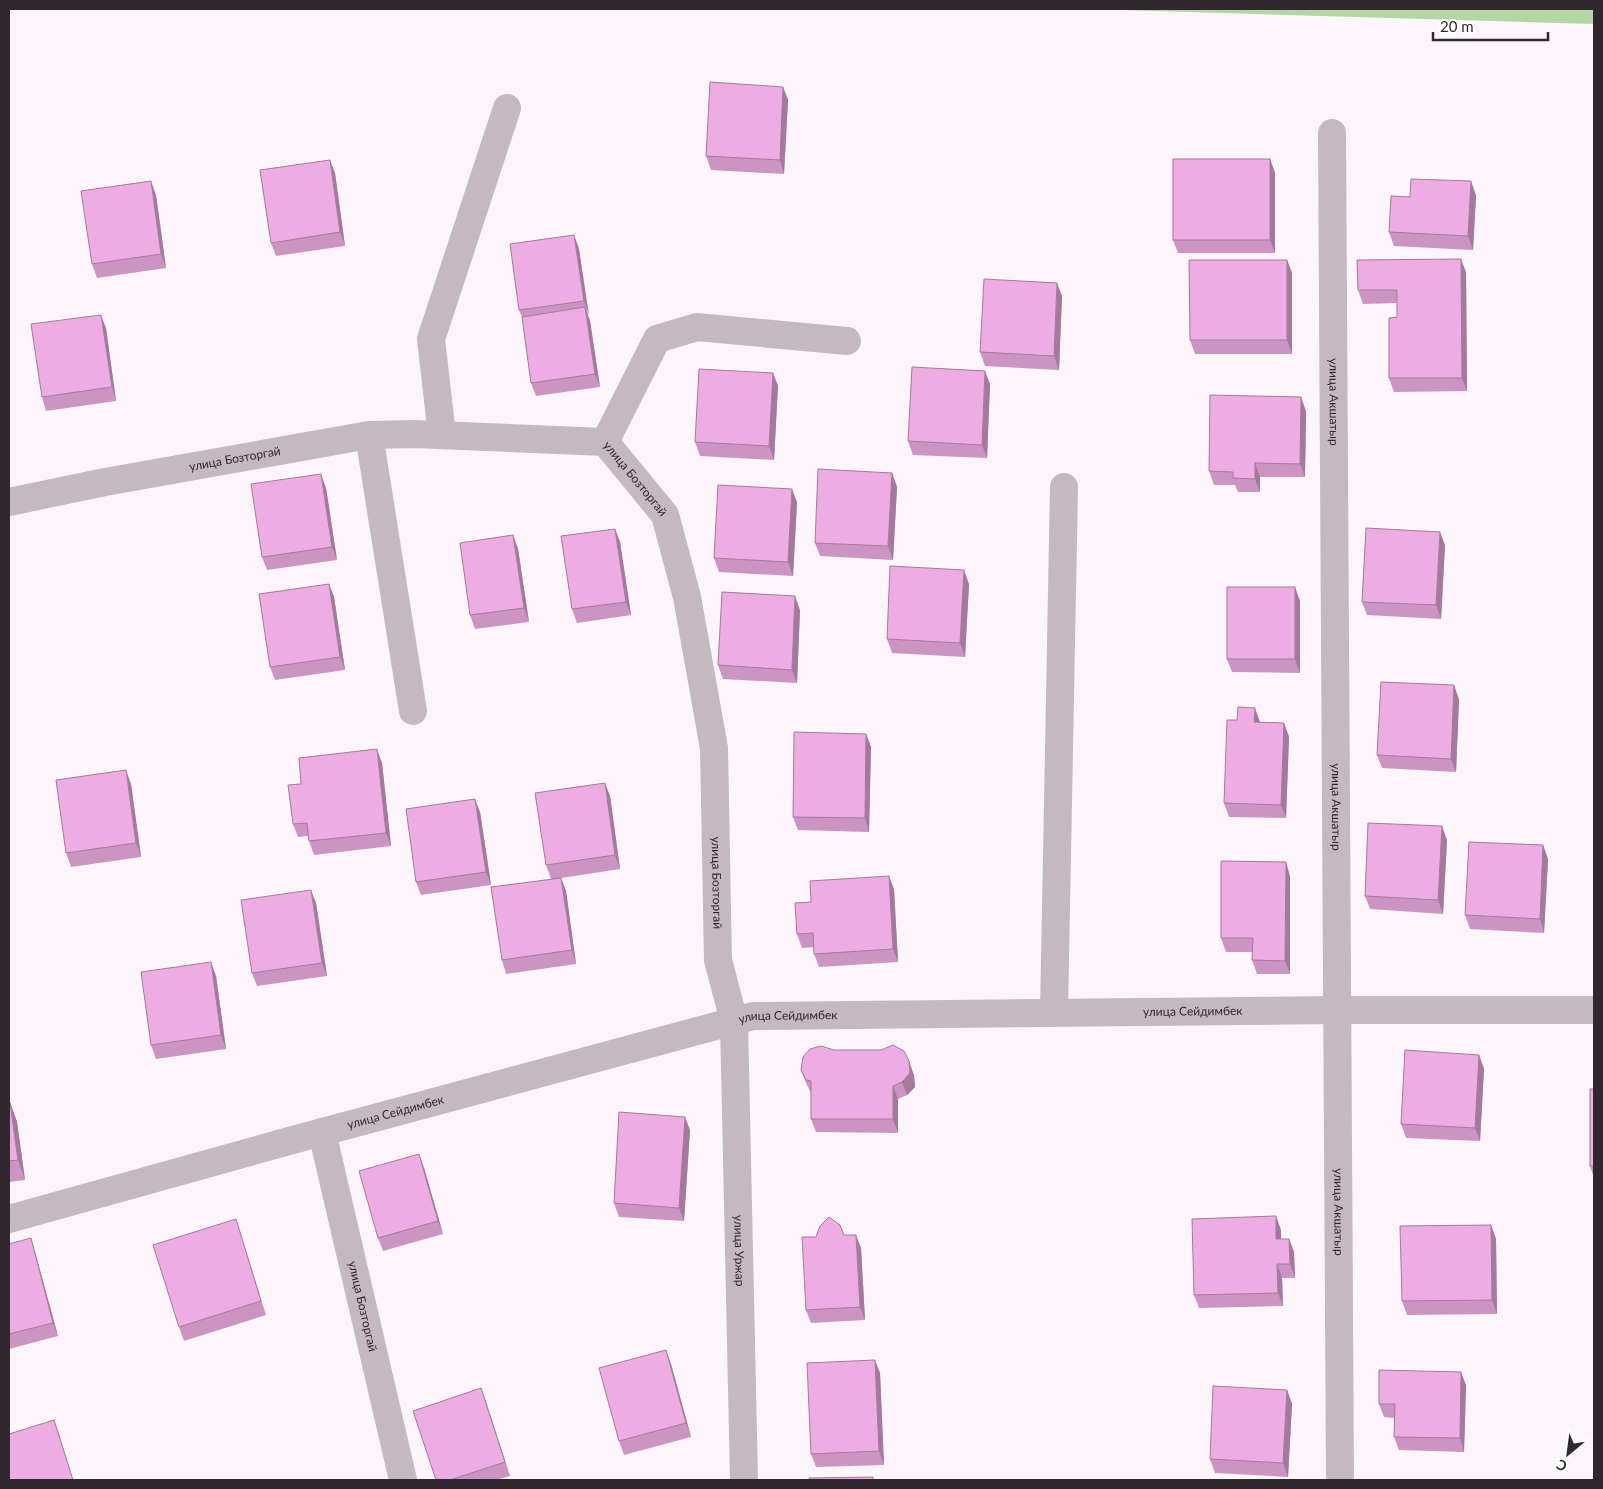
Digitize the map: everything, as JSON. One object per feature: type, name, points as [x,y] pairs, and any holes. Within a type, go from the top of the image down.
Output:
[{"type":"street","points":[[442,435],[431,339],[507,108]]},
{"type":"street","name":"улица Акшатыр","points":[[1332,133],[1340,1480]]},
{"type":"street","points":[[605,442],[657,339],[697,327],[847,341]]},
{"type":"street","points":[[369,435],[413,711]]},
{"type":"street","name":"улица Бозторгай","points":[[9,502],[105,482],[369,435],[442,435],[605,442],[665,515],[687,597],[714,748],[718,960],[734,1021]]},
{"type":"street","points":[[1054,1012],[1064,487]]},
{"type":"street","name":"улица Сейдимбек","points":[[9,1219],[322,1132],[753,1016],[1054,1012],[1594,1010]]},
{"type":"street","name":"улица Уржар","points":[[734,1021],[744,1480]]},
{"type":"street","name":"улица Бозторгай","points":[[322,1132],[403,1480]]},
{"type":"green space","points":[[1087,9],[1594,9],[1594,24]]},
{"type":"building","points":[[710,82],[783,87],[780,160],[706,156]]},
{"type":"building","points":[[1173,159],[1270,159],[1270,240],[1173,240]]},
{"type":"building","points":[[330,160],[340,232],[271,243],[260,170]]},
{"type":"building","points":[[1411,179],[1471,181],[1468,236],[1389,232],[1391,196],[1410,197]]},
{"type":"building","points":[[151,181],[161,254],[92,264],[81,191]]},
{"type":"building","points":[[574,235],[584,301],[519,310],[510,244]]},
{"type":"building","points":[[1461,259],[1462,378],[1389,378],[1389,318],[1397,317],[1397,290],[1358,290],[1357,260]]},
{"type":"building","points":[[1189,260],[1287,260],[1287,340],[1190,340]]},
{"type":"building","points":[[984,279],[1057,283],[1054,356],[980,352]]},
{"type":"building","points":[[585,307],[595,374],[531,383],[522,317]]},
{"type":"building","points":[[101,315],[112,387],[42,397],[31,324]]},
{"type":"building","points":[[912,367],[985,371],[982,445],[908,441]]},
{"type":"building","points":[[699,369],[773,373],[769,446],[695,442]]},
{"type":"building","points":[[1210,395],[1301,397],[1300,464],[1255,463],[1255,479],[1233,478],[1233,472],[1209,471]]},
{"type":"building","points":[[818,469],[892,473],[888,546],[815,543]]},
{"type":"building","points":[[321,474],[332,547],[262,557],[251,484]]},
{"type":"building","points":[[718,485],[792,489],[788,562],[714,558]]},
{"type":"building","points":[[1366,528],[1440,532],[1436,605],[1362,602]]},
{"type":"building","points":[[615,529],[626,602],[572,609],[561,536]]},
{"type":"building","points":[[513,535],[524,608],[470,615],[460,543]]},
{"type":"building","points":[[890,566],[964,570],[960,643],[887,639]]},
{"type":"building","points":[[329,584],[340,657],[270,667],[259,594]]},
{"type":"building","points":[[1227,587],[1295,587],[1295,659],[1227,659]]},
{"type":"building","points":[[722,592],[795,596],[792,670],[718,665]]},
{"type":"building","points":[[1381,682],[1454,685],[1451,759],[1377,755]]},
{"type":"building","points":[[1238,707],[1255,708],[1254,722],[1284,723],[1281,805],[1224,803],[1227,720],[1237,720]]},
{"type":"building","points":[[794,732],[866,734],[865,818],[793,817]]},
{"type":"building","points":[[377,749],[386,833],[309,841],[307,823],[293,824],[288,785],[301,784],[299,758]]},
{"type":"building","points":[[126,770],[136,843],[66,853],[56,780]]},
{"type":"building","points":[[605,783],[615,855],[546,865],[535,793]]},
{"type":"building","points":[[475,799],[486,872],[416,882],[406,809]]},
{"type":"building","points":[[1368,823],[1442,826],[1438,900],[1365,896]]},
{"type":"building","points":[[1469,842],[1543,845],[1540,919],[1465,915]]},
{"type":"building","points":[[1221,861],[1286,862],[1285,961],[1252,960],[1253,938],[1221,938]]},
{"type":"building","points":[[889,876],[893,949],[814,954],[813,933],[797,934],[795,903],[811,902],[810,881]]},
{"type":"building","points":[[561,878],[572,950],[502,960],[491,887]]},
{"type":"building","points":[[311,890],[322,963],[252,973],[241,900]]},
{"type":"building","points":[[211,962],[221,1035],[151,1045],[141,972]]},
{"type":"building","points":[[893,1045],[904,1051],[909,1061],[910,1073],[902,1082],[893,1086],[893,1119],[811,1119],[811,1081],[806,1080],[801,1070],[803,1057],[810,1049],[821,1046],[834,1050],[881,1050]]},
{"type":"building","points":[[1405,1050],[1479,1055],[1475,1128],[1401,1124]]},
{"type":"building","points":[[1590,1089],[1594,1089],[1594,1166],[1590,1166]]},
{"type":"building","points":[[9,1102],[18,1160],[9,1161]]},
{"type":"building","points":[[619,1112],[685,1117],[679,1208],[614,1203]]},
{"type":"building","points":[[419,1154],[438,1221],[378,1238],[359,1171]]},
{"type":"building","points":[[1276,1216],[1276,1239],[1289,1239],[1290,1264],[1277,1264],[1278,1293],[1194,1295],[1192,1219]]},
{"type":"building","points":[[829,1217],[840,1225],[844,1235],[856,1235],[860,1307],[806,1310],[802,1237],[816,1237],[820,1226]]},
{"type":"building","points":[[236,1219],[261,1301],[179,1327],[153,1245]]},
{"type":"building","points":[[1491,1225],[1492,1300],[1402,1301],[1400,1226]]},
{"type":"building","points":[[31,1238],[53,1323],[9,1334],[9,1244]]},
{"type":"building","points":[[666,1350],[686,1423],[619,1441],[599,1368]]},
{"type":"building","points":[[875,1360],[879,1451],[811,1454],[807,1363]]},
{"type":"building","points":[[1379,1370],[1461,1372],[1460,1438],[1394,1437],[1395,1404],[1379,1404]]},
{"type":"building","points":[[1213,1386],[1287,1390],[1283,1463],[1210,1459]]},
{"type":"building","points":[[481,1388],[505,1462],[450,1480],[436,1480],[413,1411]]},
{"type":"building","points":[[54,1420],[73,1480],[9,1480],[9,1434]]},
{"type":"building","points":[[873,1477],[873,1480],[809,1480],[809,1478]]}]
